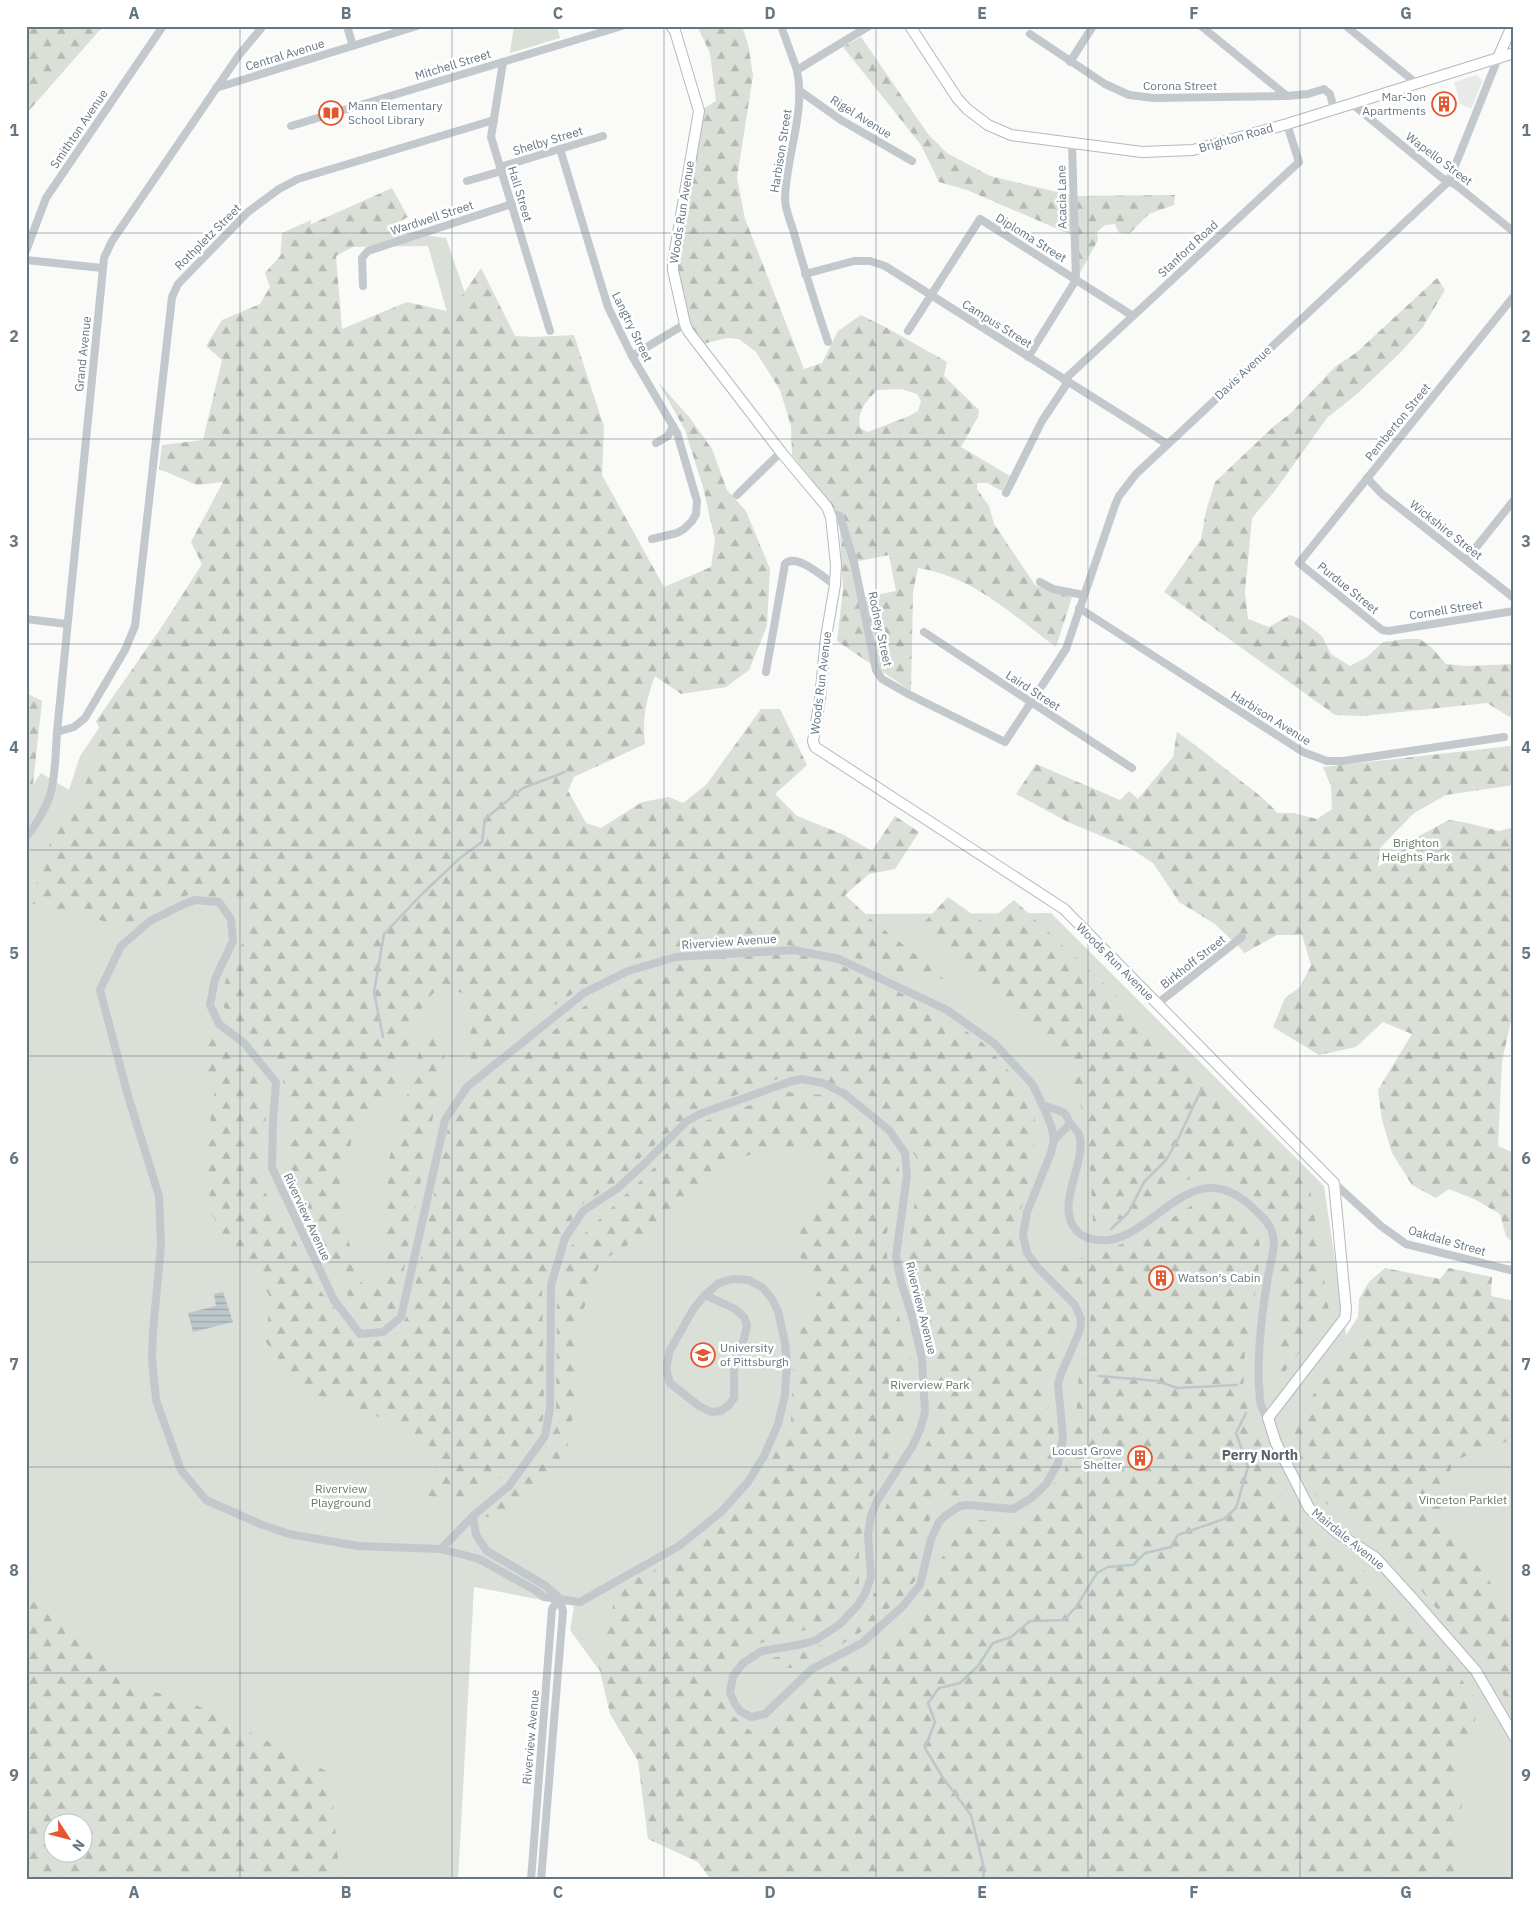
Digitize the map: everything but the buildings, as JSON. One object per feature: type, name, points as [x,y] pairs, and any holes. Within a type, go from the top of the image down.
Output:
[{"type":"street","name":"Smithton Avenue","points":[[26,251],[46,198],[163,26]]},
{"type":"street","name":"Grand Avenue","points":[[26,837],[39,822],[52,793],[102,268],[112,241],[239,55],[262,26]]},
{"type":"street","points":[[347,26],[353,46]]},
{"type":"street","name":"Central Avenue","points":[[216,88],[417,26]]},
{"type":"street","name":"Mitchell Street","points":[[290,126],[622,26]]},
{"type":"street","name":"Woods Run Avenue","points":[[672,26],[698,111],[673,262],[673,270],[685,324],[688,331],[830,513],[836,565],[835,585],[826,637],[814,741],[815,747],[1057,904],[1334,1184]]},
{"type":"street","points":[[781,26],[797,70],[869,26]]},
{"type":"street","name":"Brighton Road","points":[[910,26],[957,98],[967,109],[988,125],[1011,135],[1142,152],[1193,150],[1287,124],[1514,53]]},
{"type":"street","points":[[1070,62],[1093,26]]},
{"type":"street","points":[[1201,26],[1287,96]]},
{"type":"street","points":[[1346,26],[1416,83]]},
{"type":"street","name":"Davis Avenue","points":[[1005,742],[1064,653],[1119,496],[1136,474],[1167,444],[1449,182],[1512,26]]},
{"type":"street","name":"Corona Street","points":[[1030,34],[1070,62],[1121,92],[1139,97],[1287,96],[1308,94],[1324,89],[1330,94],[1334,109]]},
{"type":"street","name":"Hall Street","points":[[503,62],[491,137],[550,331]]},
{"type":"street","name":"Harbison Street","points":[[797,70],[800,91],[785,201],[805,274],[828,342]]},
{"type":"street","name":"Rigel Avenue","points":[[800,91],[841,120],[912,161]]},
{"type":"street","name":"Wapello Street","points":[[1351,103],[1442,178],[1456,185],[1514,232]]},
{"type":"street","name":"Rothpletz Street","points":[[57,732],[74,727],[85,718],[126,650],[135,626],[172,297],[182,278],[248,212],[288,183],[494,120]]},
{"type":"street","name":"Stanford Road","points":[[1006,494],[1042,421],[1066,381],[1299,162],[1287,124]]},
{"type":"street","name":"Shelby Street","points":[[467,181],[603,136]]},
{"type":"street","name":"Acacia Lane","points":[[1072,144],[1076,280]]},
{"type":"street","name":"Langtry Street","points":[[560,149],[608,307],[632,356],[677,433],[698,501],[698,509],[692,521],[684,529],[677,533],[652,539]]},
{"type":"street","name":"Wardwell Street","points":[[363,286],[362,258],[368,251],[512,204]]},
{"type":"street","name":"Diploma Street","points":[[908,332],[980,219],[1133,316]]},
{"type":"street","points":[[26,260],[102,268]]},
{"type":"street","name":"Campus Street","points":[[805,274],[854,261],[870,260],[885,266],[1167,444]]},
{"type":"street","points":[[1028,357],[1076,280]]},
{"type":"street","name":"Pemberton Street","points":[[1299,563],[1514,296]]},
{"type":"street","points":[[632,356],[685,324]]},
{"type":"street","points":[[656,443],[668,436],[673,426]]},
{"type":"street","points":[[737,495],[781,452]]},
{"type":"street","name":"Wickshire Street","points":[[1367,478],[1382,494],[1514,598]]},
{"type":"street","points":[[1466,560],[1514,500]]},
{"type":"street","name":"Rodney Street","points":[[830,513],[840,516],[850,548],[876,670],[880,676],[910,695],[1005,742]]},
{"type":"street","points":[[766,672],[785,564],[794,560],[802,563],[835,585]]},
{"type":"street","name":"Purdue Street","points":[[1299,563],[1382,630]]},
{"type":"street","points":[[1040,582],[1054,589],[1084,595]]},
{"type":"street","name":"Harbison Avenue","points":[[1080,608],[1303,752],[1320,759],[1343,761],[1504,737]]},
{"type":"street","name":"Cornell Street","points":[[1382,630],[1389,631],[1514,611]]},
{"type":"street","points":[[26,620],[67,624]]},
{"type":"street","name":"Laird Street","points":[[924,632],[1132,768]]},
{"type":"street","name":"Riverview Avenue","points":[[442,1549],[473,1516],[509,1486],[545,1436],[550,1408],[552,1285],[565,1238],[583,1211],[618,1188],[687,1121],[702,1112],[802,1079],[823,1083],[845,1094],[889,1130],[905,1153],[907,1176],[896,1256],[901,1282],[912,1316],[922,1359],[925,1389],[924,1412],[920,1430],[912,1447],[877,1502],[871,1515],[868,1535],[871,1577],[865,1594],[857,1606],[840,1624],[822,1636],[803,1644],[762,1651],[743,1663],[733,1676],[730,1693],[740,1710],[751,1717],[765,1714],[812,1670],[862,1644],[903,1606],[920,1585],[931,1539],[946,1515],[960,1506],[967,1505],[1013,1509],[1030,1499],[1046,1483],[1058,1463],[1063,1438],[1058,1384],[1060,1374],[1080,1330],[1081,1319],[1075,1305],[1038,1268],[1027,1253],[1023,1235],[1027,1212],[1047,1165],[1054,1140],[1043,1105],[1033,1085],[995,1044],[947,1010],[838,960],[794,950],[748,952],[676,957],[628,971],[584,993],[467,1087],[445,1120],[401,1317],[383,1332],[360,1334],[334,1300],[272,1168],[276,1082],[244,1043],[219,1024],[210,1005],[215,979],[233,940],[231,919],[219,902],[195,900],[182,904],[150,921],[121,946],[100,990],[128,1096],[158,1196],[161,1246],[152,1359],[156,1400],[181,1470],[206,1500],[260,1524],[289,1534],[358,1546],[442,1549],[479,1559],[535,1590],[544,1597],[580,1602],[679,1546],[722,1512],[748,1482],[764,1456],[778,1424],[785,1395],[787,1363],[785,1343],[778,1311],[772,1299],[764,1288],[749,1280],[733,1279],[719,1283],[705,1295],[694,1308],[670,1350],[667,1373],[670,1383],[699,1406],[710,1412],[721,1411],[734,1398],[734,1362],[744,1339],[747,1325],[744,1317],[735,1309],[705,1295]]},
{"type":"street","name":"Birkhoff Street","points":[[1157,1004],[1242,937]]},
{"type":"street","points":[[1043,1105],[1064,1113],[1078,1133],[1080,1146],[1070,1193],[1069,1215],[1074,1228],[1087,1238],[1103,1241],[1118,1238],[1129,1233],[1174,1202],[1205,1189],[1225,1189],[1234,1193],[1268,1223],[1274,1241],[1266,1286],[1258,1369],[1261,1405],[1268,1418],[1344,1318],[1346,1309],[1334,1184]]},
{"type":"street","name":"Riverview Avenue","points":[[1054,1140],[1070,1124]]},
{"type":"street","name":"Oakdale Street","points":[[1334,1184],[1380,1226],[1406,1244],[1514,1271]]},
{"type":"street","name":"Mairdale Avenue","points":[[1268,1418],[1276,1443],[1309,1508],[1336,1532],[1376,1558],[1414,1600],[1476,1671],[1514,1736]]},
{"type":"street","points":[[473,1516],[476,1535],[487,1551],[546,1586],[558,1598]]},
{"type":"street","name":"Riverview Avenue","points":[[531,1880],[552,1609],[558,1598]]},
{"type":"street","name":"Riverview Avenue","points":[[541,1880],[562,1611],[558,1598]]},
{"type":"shaded area","points":[[1476,75],[1482,82],[1471,109],[1460,104],[1454,82]]},
{"type":"shaded area","points":[[223,1292],[233,1322],[193,1332],[188,1313],[216,1306],[214,1294]]},
{"type":"green space","points":[[26,26],[105,26],[26,114]]},
{"type":"green space","points":[[514,26],[557,26],[560,38],[510,53]]},
{"type":"green space","points":[[697,26],[742,26],[748,44],[753,75],[737,178],[745,219],[804,369],[822,363],[838,331],[861,315],[947,362],[944,376],[979,410],[978,417],[961,447],[1010,476],[1002,491],[987,483],[977,483],[977,489],[989,506],[994,524],[1035,585],[1072,597],[1056,647],[1008,610],[974,588],[938,572],[918,568],[913,592],[911,691],[837,641],[843,590],[840,531],[835,509],[792,455],[791,426],[780,390],[756,352],[739,339],[726,338],[699,345],[688,331],[673,270],[699,111],[716,101],[710,53]],"holes":[[[902,389],[917,394],[921,401],[918,411],[868,432],[860,428],[861,411],[877,390]],[[889,555],[896,591],[862,598],[854,562]]]},
{"type":"green space","points":[[861,37],[928,134],[947,153],[990,176],[1074,196],[1175,195],[1174,205],[1149,214],[1129,234],[1119,233],[1115,224],[1105,225],[1097,232],[1098,240],[1076,280],[1074,236],[967,190],[939,182],[921,145],[843,47]]},
{"type":"green space","points":[[392,188],[408,217],[336,256],[342,329],[407,302],[451,312],[481,268],[515,336],[574,335],[604,427],[602,475],[664,587],[711,567],[715,540],[703,487],[685,430],[658,382],[690,418],[712,449],[727,490],[746,511],[770,569],[767,626],[749,670],[726,687],[681,694],[655,676],[646,709],[644,726],[645,744],[574,777],[568,791],[586,823],[601,828],[642,802],[669,797],[683,803],[706,785],[761,709],[780,709],[807,765],[775,794],[797,816],[842,834],[872,851],[895,816],[919,832],[895,869],[869,874],[845,895],[873,921],[948,980],[898,972],[837,952],[759,941],[694,945],[625,961],[553,1006],[471,1072],[470,995],[440,987],[424,1002],[392,1093],[354,1132],[339,1187],[356,1279],[368,1287],[381,1276],[390,1156],[424,1035],[437,1036],[445,1053],[397,1306],[391,1320],[372,1322],[355,1310],[288,1170],[288,1097],[279,1067],[225,1009],[220,999],[227,976],[244,940],[247,918],[223,894],[207,901],[192,893],[165,905],[132,928],[30,903],[60,813],[81,797],[102,734],[96,721],[163,625],[202,564],[191,542],[223,482],[197,485],[159,469],[162,445],[203,440],[222,360],[206,346],[222,320],[260,304],[270,287],[265,273],[307,226]]},
{"type":"green space","name":"Riverview Park","points":[[311,220],[299,330],[334,337],[449,319],[428,246],[331,247],[336,222],[446,238],[493,375],[488,810],[859,914],[1051,913],[1324,1186],[1346,1335],[1375,1292],[1514,1334],[1514,1880],[751,1880],[570,1630],[574,1606],[474,1587],[458,1880],[63,1880],[26,1865],[26,794],[41,773],[69,790],[80,756],[233,531],[273,353],[282,233]]},
{"type":"green space","name":"Brighton Heights Park","points":[[1437,278],[1445,290],[1423,327],[1401,352],[1357,394],[1327,418],[1274,492],[1252,518],[1245,592],[1248,619],[1269,627],[1290,615],[1300,619],[1322,636],[1331,654],[1350,666],[1367,657],[1383,642],[1406,639],[1420,639],[1431,647],[1446,664],[1465,666],[1514,664],[1514,785],[1446,795],[1414,813],[1380,848],[1378,867],[1403,850],[1419,836],[1449,820],[1499,831],[1514,827],[1514,1008],[1502,1061],[1498,1146],[1514,1153],[1514,1244],[1506,1236],[1500,1214],[1474,1199],[1449,1189],[1436,1198],[1412,1185],[1392,1153],[1382,1120],[1378,1090],[1412,1034],[1383,1022],[1356,1047],[1319,1055],[1273,1027],[1285,998],[1300,987],[1311,965],[1302,935],[1277,935],[1245,953],[1215,924],[1179,902],[1153,863],[1130,848],[1068,822],[1016,794],[1036,764],[1120,800],[1129,791],[1138,799],[1173,757],[1177,732],[1258,794],[1277,813],[1293,813],[1317,819],[1332,809],[1331,786],[1323,767],[1511,746],[1513,719],[1487,703],[1362,716],[1335,715],[1164,592],[1201,539],[1206,511],[1215,482],[1274,426],[1291,413],[1335,367],[1357,352]]},
{"type":"green space","points":[[26,693],[42,701],[32,793],[26,802]]},
{"type":"green space","points":[[948,897],[986,924],[1014,900],[1308,1174],[1329,1312],[1275,1385],[1279,1220],[1247,1189],[1215,1170],[1179,1183],[1144,1216],[1093,1222],[1088,1128],[1063,1053],[919,928]]},
{"type":"green space","points":[[782,949],[827,959],[935,1009],[983,1043],[1021,1084],[1035,1114],[1034,1163],[1013,1238],[1021,1263],[1053,1294],[1069,1305],[1072,1323],[1055,1359],[1045,1391],[1054,1433],[1052,1459],[1033,1486],[1010,1498],[944,1495],[930,1519],[925,1536],[919,1575],[906,1593],[857,1635],[803,1668],[778,1668],[772,1658],[807,1651],[833,1640],[855,1621],[873,1596],[882,1572],[878,1524],[888,1502],[933,1434],[938,1396],[930,1344],[907,1260],[918,1179],[916,1157],[900,1134],[857,1098],[834,1086],[814,1083],[799,1071],[707,1106],[683,1120],[642,1156],[619,1180],[580,1206],[554,1247],[542,1289],[544,1405],[542,1428],[526,1451],[506,1474],[473,1499],[452,1502],[428,1496],[437,1467],[433,1448],[399,1425],[339,1401],[309,1393],[300,1388],[266,1342],[270,1297],[249,1261],[225,1238],[211,1212],[207,1161],[215,1089],[202,1061],[207,1036],[218,1035],[248,1061],[260,1080],[267,1108],[259,1176],[266,1194],[296,1243],[321,1292],[363,1343],[375,1341],[391,1336],[401,1327],[405,1320],[412,1301],[448,1128],[467,1100],[586,1005],[628,984],[665,968],[736,951]]},
{"type":"green space","points":[[787,1092],[822,1095],[860,1117],[892,1147],[899,1168],[898,1183],[885,1241],[893,1300],[911,1351],[907,1412],[869,1504],[859,1545],[859,1590],[821,1627],[786,1634],[737,1652],[717,1683],[732,1715],[754,1734],[837,1669],[884,1650],[917,1609],[932,1572],[967,1522],[981,1520],[1013,1523],[1064,1474],[1076,1422],[1079,1372],[1092,1311],[1055,1263],[1098,1255],[1158,1227],[1208,1195],[1240,1208],[1260,1233],[1258,1277],[1245,1352],[1243,1391],[1279,1492],[1309,1532],[1365,1571],[1424,1631],[1478,1701],[1474,1728],[1454,1748],[1463,1800],[1458,1830],[1461,1880],[711,1880],[698,1862],[648,1839],[638,1761],[610,1714],[597,1659],[619,1586],[671,1563],[730,1514],[765,1473],[791,1420],[795,1328],[821,1287],[796,1251],[796,1224],[812,1216],[824,1193],[826,1150],[770,1148],[717,1166],[665,1222],[600,1262],[577,1328],[578,1386],[566,1454],[512,1513],[481,1518],[535,1464],[556,1428],[557,1297],[568,1249],[656,1166],[688,1127]]},
{"type":"green space","points":[[1385,1268],[1440,1279],[1449,1268],[1492,1277],[1491,1296],[1514,1301],[1514,1439],[1452,1461],[1439,1528],[1463,1546],[1514,1614],[1514,1714],[1488,1669],[1386,1549],[1316,1496],[1288,1429],[1357,1336],[1359,1299],[1369,1282]]},
{"type":"green space","points":[[26,1579],[96,1651],[121,1683],[188,1701],[332,1774],[340,1880],[34,1880],[26,1877]]},
{"type":"waterway","points":[[383,1037],[374,992],[384,934],[460,858],[482,842],[485,819],[523,788],[565,772]]},
{"type":"waterway","points":[[1111,1229],[1128,1213],[1144,1182],[1166,1160],[1202,1088]]},
{"type":"waterway","points":[[1099,1376],[1158,1381],[1177,1388],[1237,1385]]},
{"type":"waterway","points":[[983,1880],[984,1868],[971,1815],[943,1778],[925,1748],[935,1722],[928,1703],[939,1688],[960,1683],[978,1666],[993,1643],[1011,1637],[1030,1621],[1064,1620],[1076,1607],[1097,1573],[1108,1567],[1133,1565],[1145,1553],[1171,1547],[1178,1535],[1224,1519],[1236,1508],[1248,1467],[1236,1433],[1246,1413]]},
{"type":"place","name":"Mar-Jon Apartments","points":[[1444,104]]},
{"type":"place","name":"Mann Elementary School Library","points":[[331,113]]},
{"type":"place","name":"Watson's Cabin","points":[[1161,1278]]},
{"type":"place","name":"University of Pittsburgh","points":[[703,1355]]},
{"type":"place","name":"Locust Grove Shelter","points":[[1140,1458]]},
{"type":"district","name":"Perry North","points":[[1260,1455]]},
{"type":"park label","name":"Riverview Playground","points":[[341,1496]]},
{"type":"park label","name":"Vinceton Parklet","points":[[1463,1500]]}]
